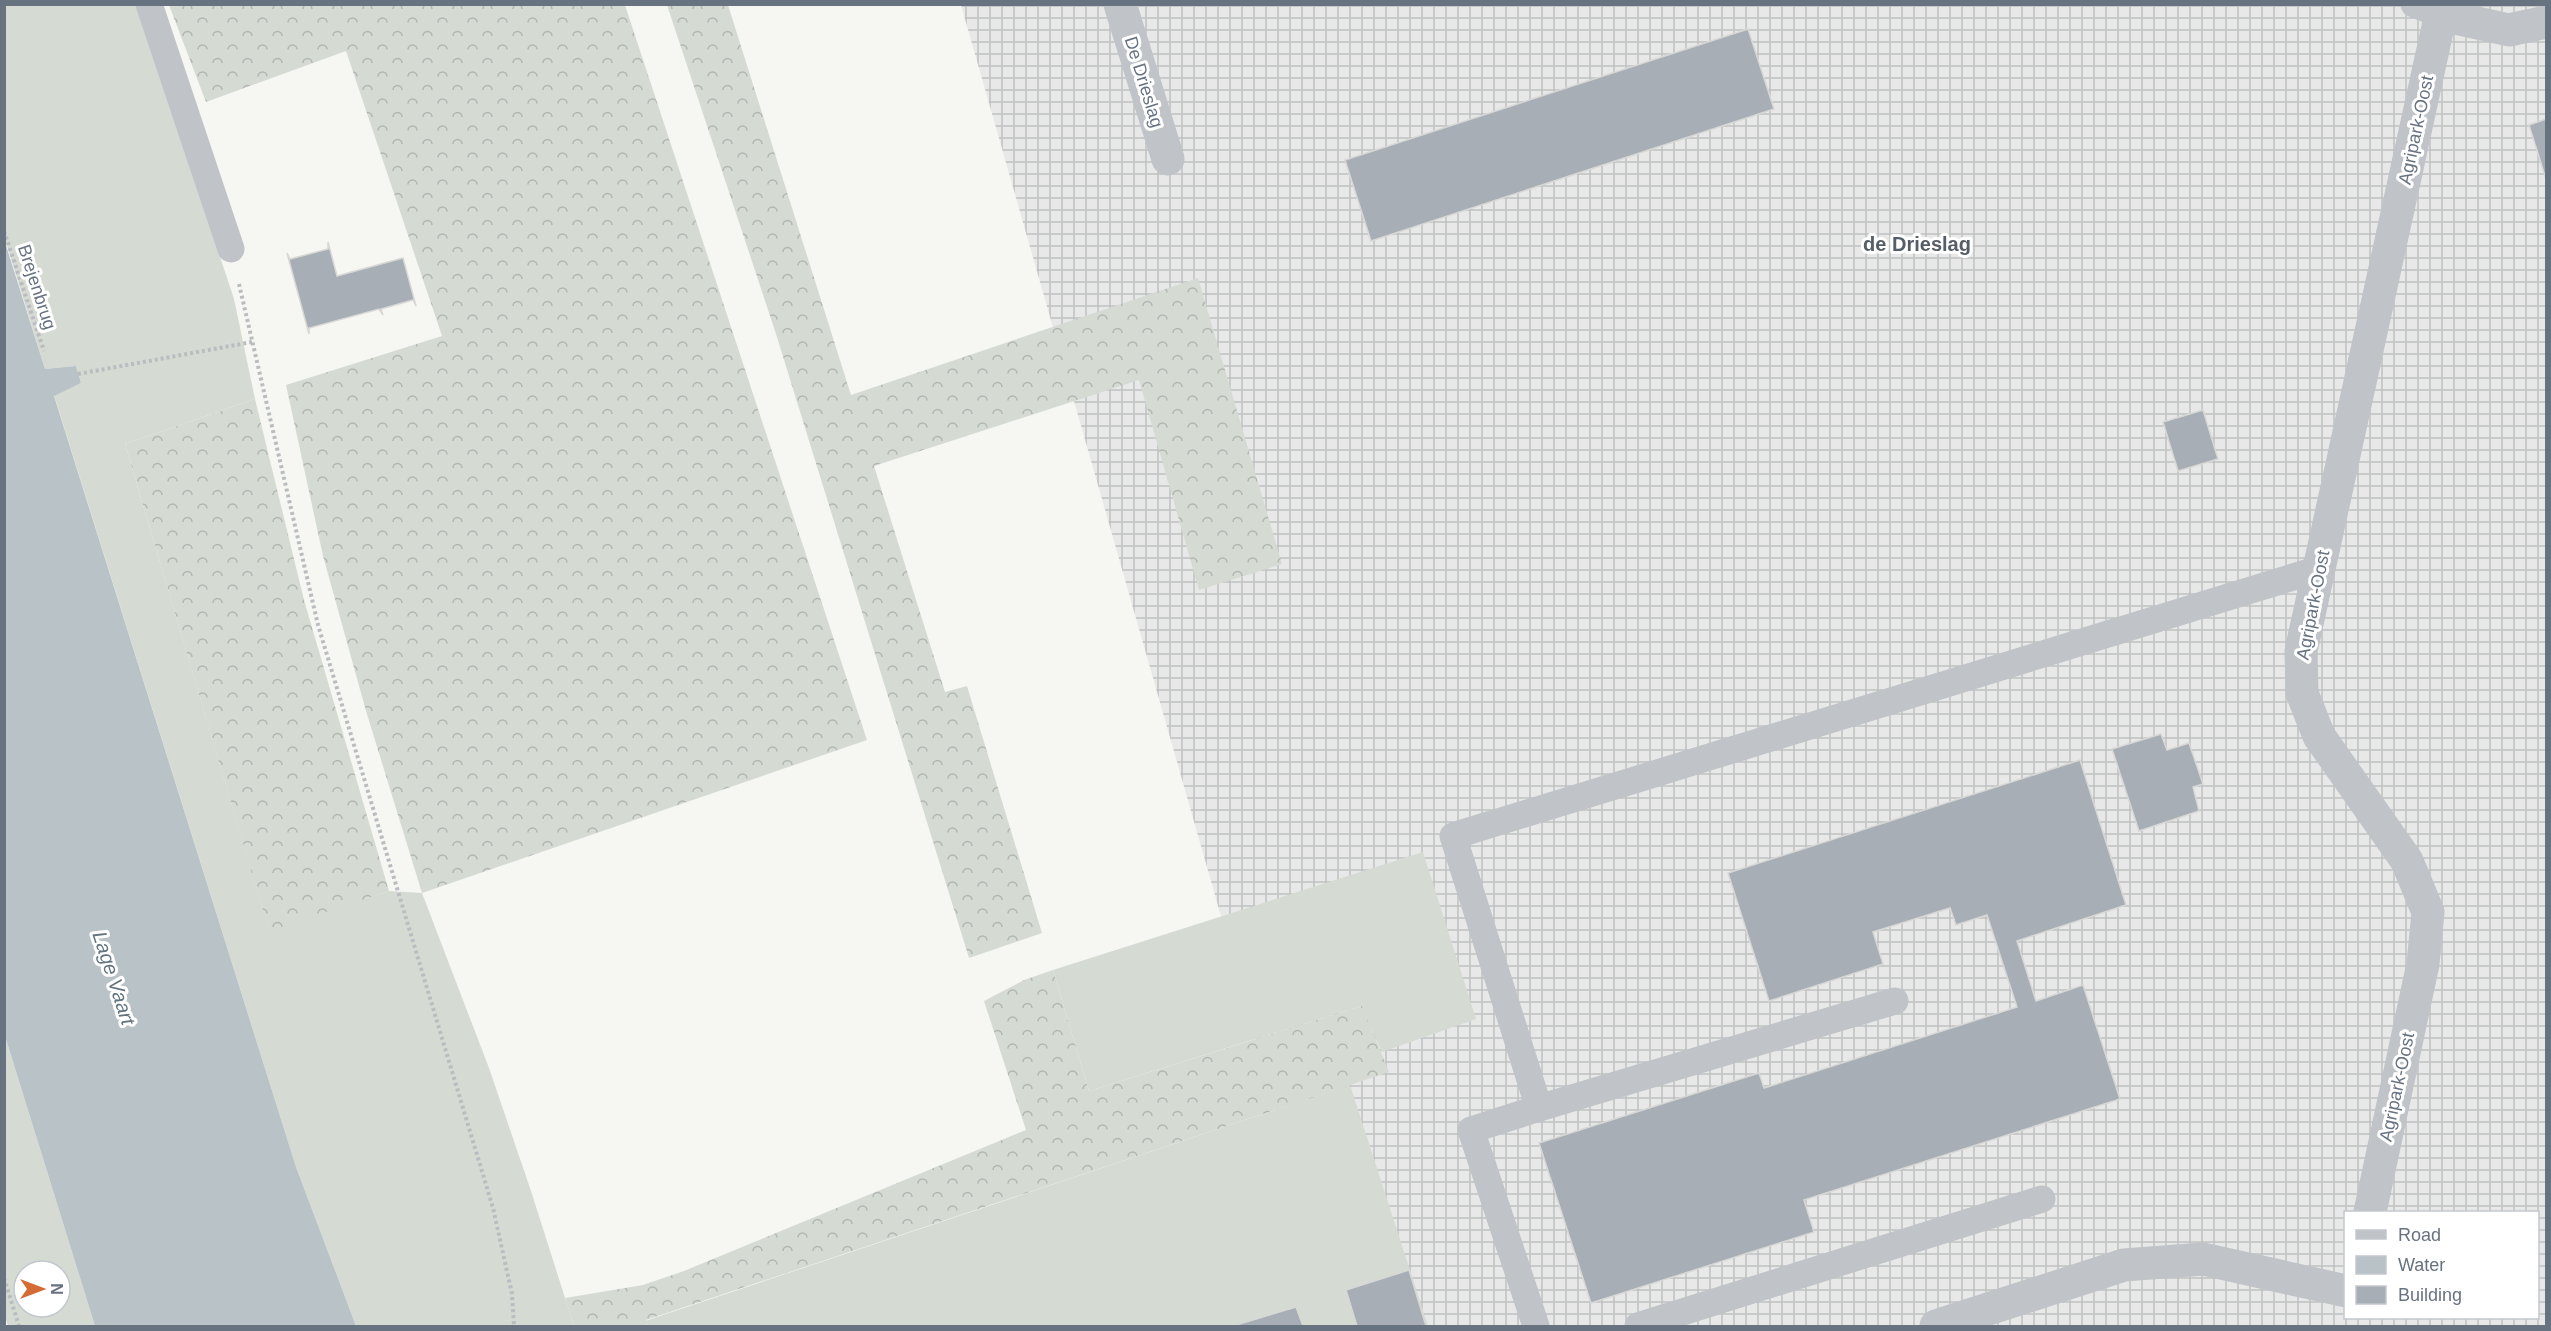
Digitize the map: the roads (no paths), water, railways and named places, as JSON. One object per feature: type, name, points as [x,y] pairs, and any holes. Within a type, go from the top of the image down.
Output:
[{"type":"street","name":"De Drieslag","points":[[1120,4],[1168,159]]},
{"type":"street","points":[[2433,8],[2509,30],[2547,22]]},
{"type":"street","name":"Agripark-Oost","points":[[2370,1211],[2423,964],[2428,912],[2407,861],[2319,736],[2302,693],[2301,651],[2433,8]]},
{"type":"street","points":[[1936,1326],[2124,1265],[2202,1259],[2344,1291]]},
{"type":"lane","points":[[148,4],[231,249]]},
{"type":"lane","points":[[1539,1108],[1453,836],[2319,569]]},
{"type":"lane","points":[[1536,1326],[1471,1130],[1895,1001]]},
{"type":"lane","points":[[1638,1326],[2042,1199]]},
{"type":"water","name":"Lage Vaart","points":[[4,239],[45,369],[76,366],[81,383],[54,396],[296,1167],[356,1326],[95,1326],[5,1036]]},
{"type":"district","name":"de Drieslag","points":[[1917,244]]}]
